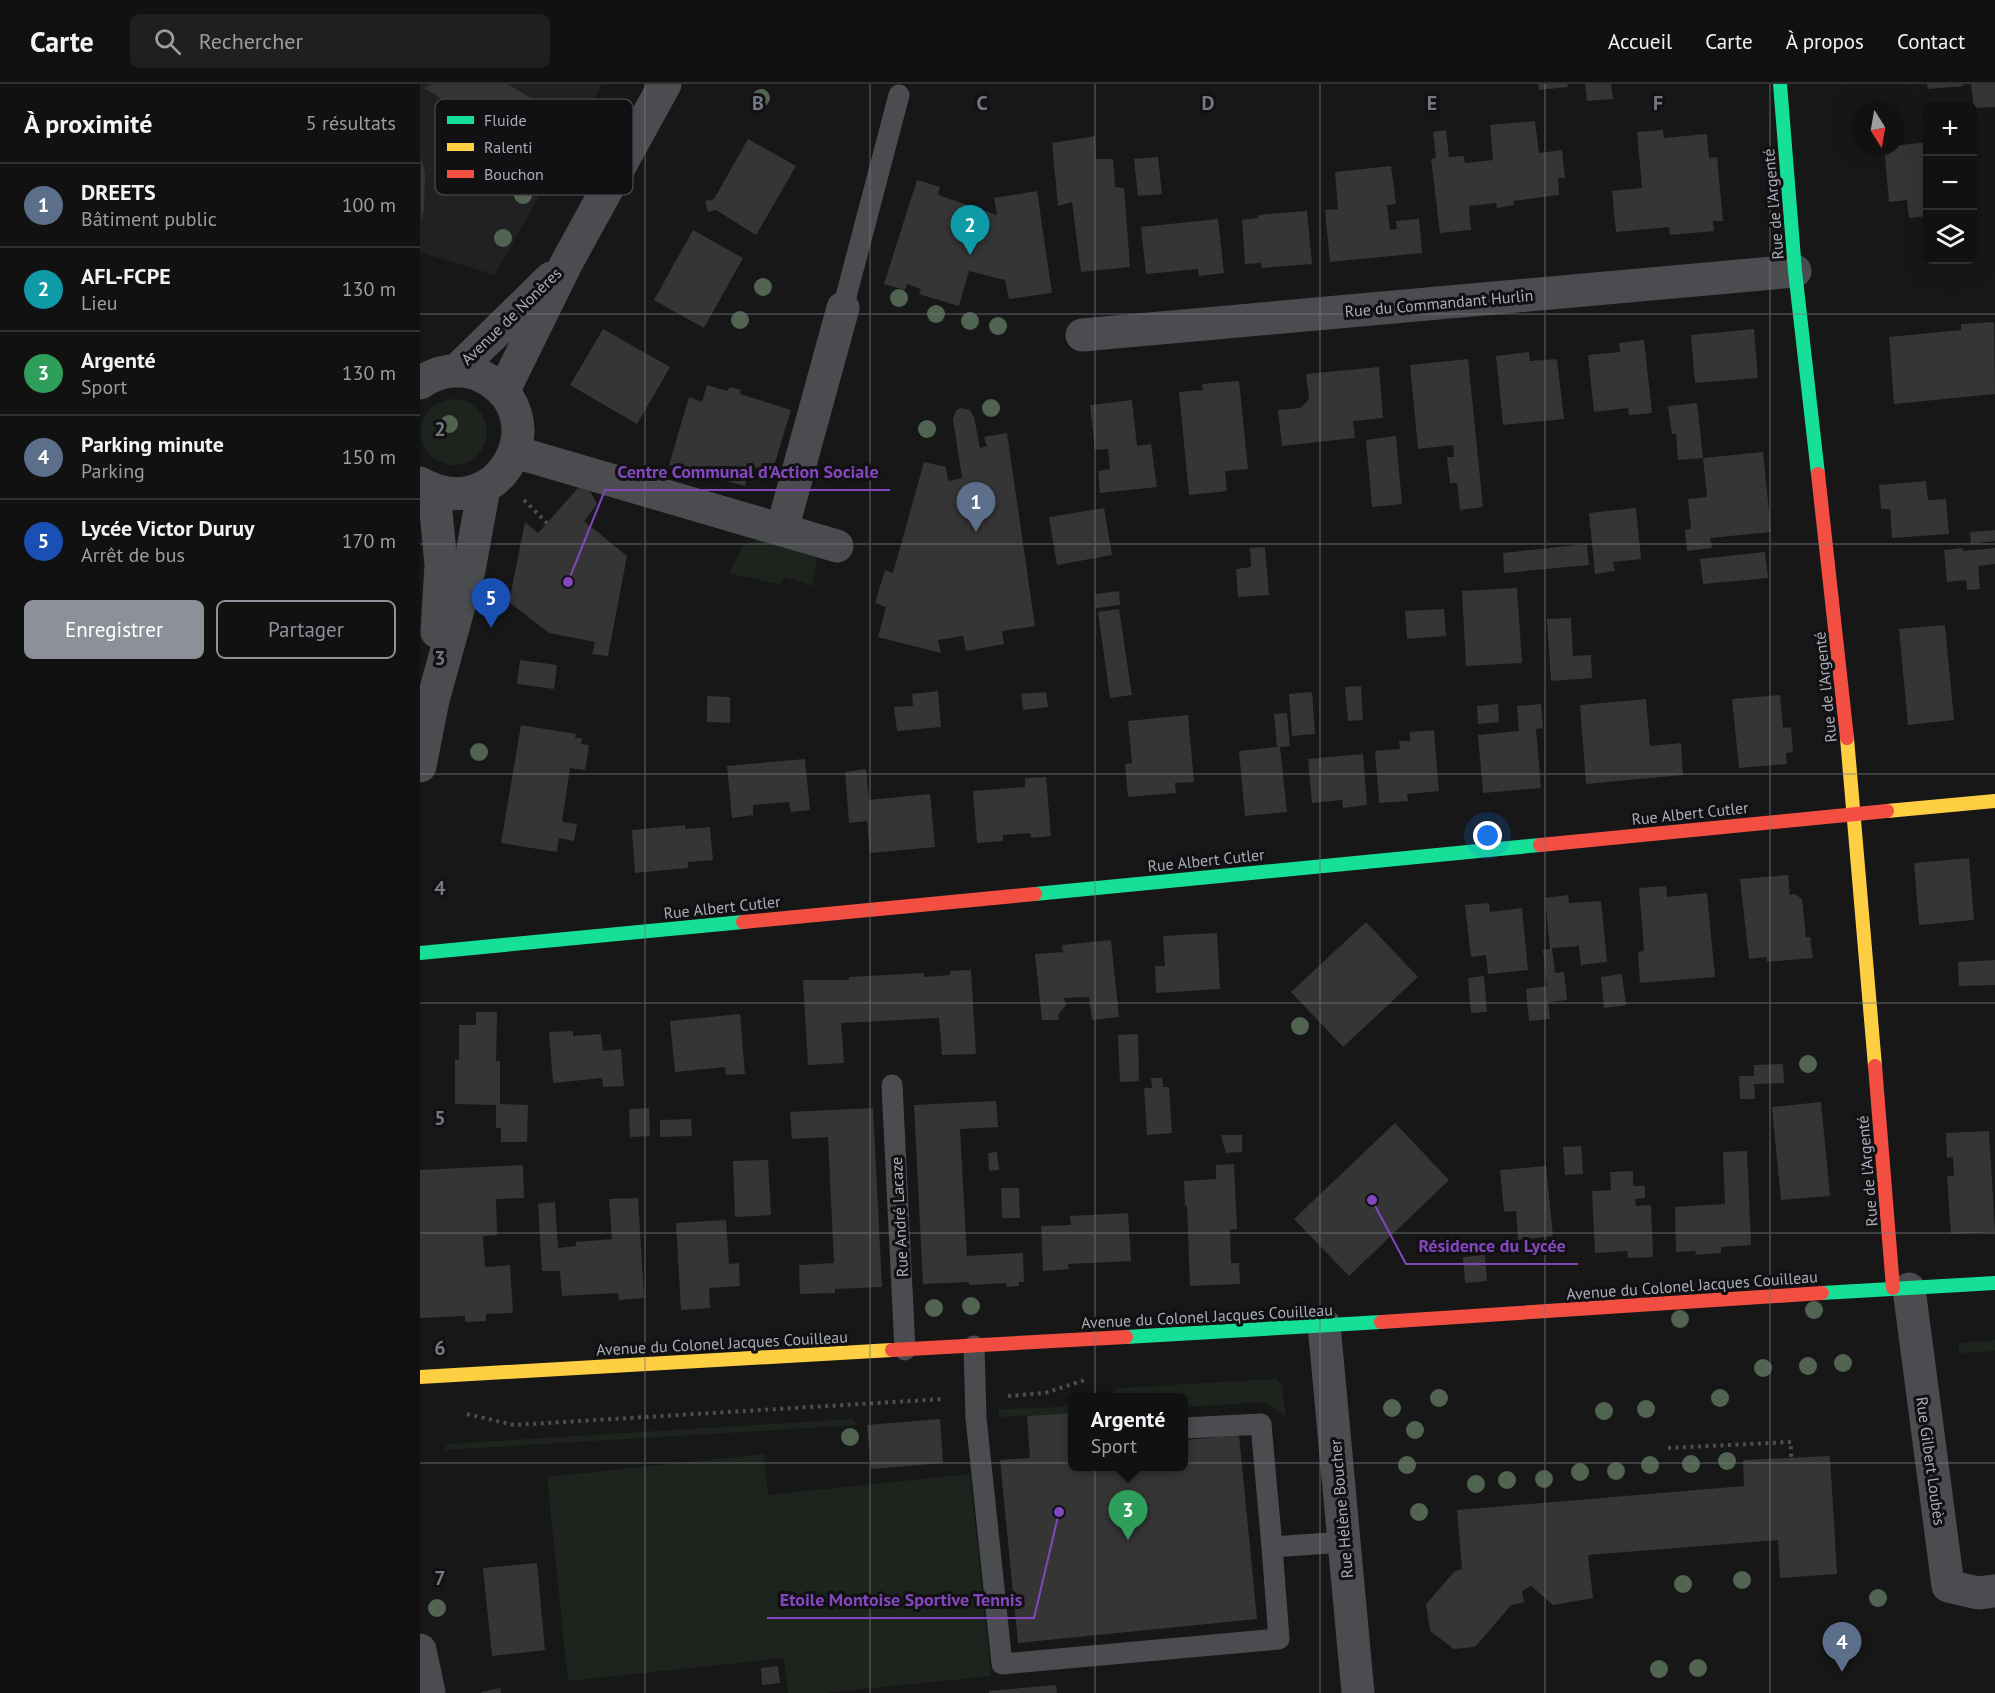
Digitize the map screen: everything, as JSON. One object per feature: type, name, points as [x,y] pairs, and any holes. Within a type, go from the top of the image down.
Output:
[{"type":"street","name":"Avenue de Nonères","points":[[633,142],[665,84]]},
{"type":"street","name":"Rue de l'Argenté","points":[[1780,84],[1795,271],[1855,814],[1901,1288]]},
{"type":"street","name":"Avenue de Nonères","points":[[503,392],[567,262],[604,195]]},
{"type":"street","name":"Avenue de Nonères","points":[[456,371],[567,262]]},
{"type":"street","name":"Rue du Commandant Hurlin","points":[[1082,334],[1795,271]]},
{"type":"street","points":[[782,530],[843,308]]},
{"type":"street","points":[[420,383],[441,372],[456,371],[473,373],[490,381],[503,392],[514,411],[518,431],[515,452],[508,467],[484,488],[468,493],[450,494],[427,486],[441,564],[433,700]]},
{"type":"street","points":[[515,452],[837,546]]},
{"type":"street","points":[[420,766],[433,700],[469,570],[484,488]]},
{"type":"street","name":"Rue Albert Cutler","points":[[420,953],[1995,801]]},
{"type":"street","name":"Avenue du Colonel Jacques Couilleau","points":[[420,1377],[974,1346],[1995,1283]]},
{"type":"street","name":"Rue Gilbert Loubès","points":[[1901,1288],[1948,1586],[1978,1593],[1995,1591]]},
{"type":"street","name":"Rue Hélène Boucher","points":[[1324,1325],[1358,1693]]},
{"type":"street","points":[[420,1650],[429,1693]]},
{"type":"lane","points":[[843,308],[899,95]]},
{"type":"lane","name":"Rue André Lacaze","points":[[892,1085],[905,1350]]},
{"type":"lane","points":[[974,1346],[976,1418],[1002,1664],[1279,1639],[1261,1424],[1188,1428]]},
{"type":"lane","points":[[1272,1546],[1344,1542]]},
{"type":"path","points":[[520,496],[547,524]]},
{"type":"path","points":[[464,1413],[514,1425],[1045,1394],[1089,1378]]},
{"type":"path","points":[[1668,1448],[1791,1442],[1791,1458]]},
{"type":"shaded area","points":[[420,84],[602,84],[594,99],[435,99],[435,195],[540,195],[495,275],[420,252]]},
{"type":"shaded area","points":[[454,399],[467,402],[477,409],[484,419],[487,432],[484,445],[477,455],[467,462],[454,465],[441,462],[431,455],[424,445],[421,432],[424,419],[431,409],[441,402]]},
{"type":"shaded area","points":[[756,540],[815,556],[817,564],[812,586],[785,577],[779,584],[732,574],[730,572],[743,546]]},
{"type":"shaded area","points":[[1995,1340],[1995,1351],[1959,1353],[1959,1343]]},
{"type":"shaded area","points":[[1277,1379],[1282,1385],[1286,1417],[1264,1402],[1188,1407],[1188,1393],[1111,1393],[1117,1388]]},
{"type":"shaded area","points":[[1068,1404],[1068,1413],[999,1417],[999,1409],[1063,1407]]},
{"type":"shaded area","points":[[852,1419],[858,1425],[443,1450],[449,1444]]},
{"type":"shaded area","points":[[764,1454],[768,1495],[970,1474],[991,1676],[823,1693],[788,1693],[784,1658],[568,1681],[547,1477]]},
{"type":"building","points":[[433,84],[507,84],[532,99],[442,99],[424,88]]},
{"type":"building","points":[[1538,84],[1567,84],[1568,87],[1539,90]]},
{"type":"building","points":[[1585,84],[1611,84],[1613,99],[1587,101]]},
{"type":"building","points":[[1927,84],[1963,84],[1963,86],[1928,89]]},
{"type":"building","points":[[1971,84],[1995,84],[1995,107],[1977,108],[1977,102],[1973,102]]},
{"type":"building","points":[[1535,121],[1539,153],[1562,150],[1565,178],[1558,178],[1559,195],[1513,201],[1514,205],[1497,208],[1496,203],[1469,206],[1471,230],[1440,233],[1431,159],[1436,158],[1433,132],[1446,130],[1449,157],[1464,156],[1465,163],[1493,160],[1490,125]]},
{"type":"building","points":[[1663,130],[1664,138],[1707,134],[1709,158],[1717,157],[1723,221],[1713,221],[1714,231],[1670,235],[1669,227],[1616,232],[1612,191],[1642,188],[1637,132]]},
{"type":"building","points":[[1095,136],[1096,159],[1113,159],[1115,187],[1124,188],[1130,267],[1081,272],[1072,202],[1058,206],[1052,143]]},
{"type":"building","points":[[748,139],[796,166],[756,235],[716,210],[708,212],[705,201],[714,199]]},
{"type":"building","points":[[1923,143],[1923,217],[1909,218],[1907,200],[1889,202],[1885,156],[1905,156],[1905,145]]},
{"type":"building","points":[[421,157],[425,172],[424,210],[421,223]]},
{"type":"building","points":[[1158,157],[1162,194],[1138,196],[1134,159]]},
{"type":"building","points":[[1391,166],[1396,204],[1387,205],[1390,230],[1397,229],[1396,221],[1419,219],[1422,253],[1330,262],[1325,210],[1338,209],[1335,172]]},
{"type":"building","points":[[917,180],[940,187],[938,195],[997,215],[994,198],[1037,191],[1052,293],[1009,299],[1005,280],[969,271],[959,306],[919,294],[921,289],[907,284],[905,290],[884,284]]},
{"type":"building","points":[[1307,211],[1312,264],[1262,268],[1261,263],[1245,264],[1242,220],[1258,218],[1258,215]]},
{"type":"building","points":[[1218,219],[1224,273],[1199,276],[1198,269],[1146,274],[1141,227]]},
{"type":"building","points":[[693,230],[743,258],[704,328],[654,300]]},
{"type":"building","points":[[1994,322],[1995,394],[1894,404],[1889,337],[1961,330],[1961,324]]},
{"type":"building","points":[[603,329],[670,367],[637,424],[570,385]]},
{"type":"building","points":[[1754,329],[1758,378],[1695,383],[1691,335]]},
{"type":"building","points":[[1644,340],[1652,413],[1629,415],[1628,408],[1594,412],[1588,355],[1620,352],[1619,343]]},
{"type":"building","points":[[1529,352],[1530,361],[1557,359],[1564,419],[1503,425],[1496,356]]},
{"type":"building","points":[[1468,359],[1483,507],[1460,510],[1457,483],[1450,483],[1447,457],[1454,457],[1453,445],[1418,449],[1410,365]]},
{"type":"building","points":[[1379,367],[1383,418],[1353,421],[1355,438],[1282,446],[1278,410],[1301,408],[1309,399],[1306,374]]},
{"type":"building","points":[[1239,381],[1248,469],[1225,471],[1227,491],[1189,495],[1179,392],[1203,390],[1202,384]]},
{"type":"building","points":[[707,385],[727,391],[730,387],[741,390],[740,394],[791,410],[771,472],[751,466],[745,486],[669,465],[689,397],[702,402]]},
{"type":"building","points":[[1132,400],[1137,446],[1151,444],[1157,487],[1100,493],[1098,471],[1110,469],[1108,449],[1095,450],[1090,405]]},
{"type":"building","points":[[1697,403],[1703,458],[1678,460],[1676,434],[1672,434],[1668,406]]},
{"type":"building","points":[[961,408],[970,410],[974,417],[980,448],[987,446],[984,437],[1007,433],[1035,626],[1002,631],[1004,644],[966,651],[963,636],[938,640],[941,653],[878,637],[886,607],[875,603],[885,570],[893,573],[924,462],[946,467],[948,481],[962,478],[953,419],[956,410]]},
{"type":"building","points":[[1396,436],[1402,504],[1372,507],[1366,440]]},
{"type":"building","points":[[1763,452],[1771,532],[1710,538],[1712,548],[1687,551],[1685,530],[1691,529],[1688,499],[1707,497],[1703,458]]},
{"type":"building","points":[[1926,481],[1928,500],[1946,499],[1949,534],[1892,538],[1890,509],[1881,509],[1879,485]]},
{"type":"building","points":[[578,488],[590,491],[597,504],[584,521],[627,556],[608,656],[592,654],[595,642],[549,633],[509,602],[525,522],[538,533]]},
{"type":"building","points":[[1104,508],[1112,555],[1057,565],[1049,517]]},
{"type":"building","points":[[1636,508],[1641,559],[1613,562],[1615,571],[1595,574],[1589,513]]},
{"type":"building","points":[[1995,530],[1995,541],[1971,544],[1970,532]]},
{"type":"building","points":[[1587,544],[1589,565],[1504,573],[1503,553]]},
{"type":"building","points":[[1265,547],[1269,595],[1238,597],[1236,569],[1251,567],[1250,548]]},
{"type":"building","points":[[1963,548],[1963,551],[1995,548],[1995,564],[1978,566],[1980,589],[1967,590],[1966,580],[1947,582],[1944,550]]},
{"type":"building","points":[[1765,552],[1768,578],[1703,584],[1700,559]]},
{"type":"building","points":[[1517,588],[1522,663],[1466,666],[1462,591]]},
{"type":"building","points":[[1119,591],[1120,605],[1096,608],[1095,594]]},
{"type":"building","points":[[1119,609],[1132,695],[1110,698],[1098,612]]},
{"type":"building","points":[[1444,609],[1446,636],[1407,639],[1405,611]]},
{"type":"building","points":[[1571,618],[1573,656],[1591,655],[1592,678],[1551,681],[1547,619]]},
{"type":"building","points":[[1945,625],[1954,720],[1908,725],[1899,629]]},
{"type":"building","points":[[520,660],[557,665],[554,689],[517,684]]},
{"type":"building","points":[[1361,686],[1363,720],[1348,721],[1345,687]]},
{"type":"building","points":[[938,691],[941,727],[897,731],[894,707],[913,706],[912,694]]},
{"type":"building","points":[[1046,692],[1048,707],[1023,710],[1021,694]]},
{"type":"building","points":[[1312,692],[1315,734],[1292,736],[1289,694]]},
{"type":"building","points":[[1780,695],[1783,728],[1791,727],[1793,752],[1786,753],[1787,764],[1739,768],[1732,699]]},
{"type":"building","points":[[707,696],[730,697],[730,723],[707,722]]},
{"type":"building","points":[[1646,699],[1650,746],[1681,743],[1683,775],[1586,784],[1580,705]]},
{"type":"building","points":[[1498,704],[1499,722],[1478,724],[1477,706]]},
{"type":"building","points":[[1541,704],[1543,728],[1536,729],[1541,788],[1483,793],[1478,735],[1519,731],[1517,706]]},
{"type":"building","points":[[1287,713],[1290,746],[1280,747],[1287,812],[1245,816],[1239,751],[1277,747],[1274,714]]},
{"type":"building","points":[[1188,715],[1194,782],[1175,783],[1176,793],[1128,797],[1125,764],[1132,763],[1128,721]]},
{"type":"building","points":[[521,725],[576,734],[575,738],[582,738],[581,744],[589,745],[585,770],[570,768],[562,822],[577,824],[574,841],[559,838],[557,852],[501,843]]},
{"type":"building","points":[[1434,730],[1439,791],[1407,794],[1408,801],[1379,803],[1375,751],[1400,749],[1399,741],[1410,741],[1410,732]]},
{"type":"building","points":[[1363,754],[1367,805],[1343,808],[1342,800],[1312,803],[1308,759]]},
{"type":"building","points":[[805,759],[810,810],[791,812],[789,802],[753,805],[753,815],[732,818],[727,766]]},
{"type":"building","points":[[866,769],[869,800],[930,794],[935,847],[870,853],[867,821],[849,823],[845,772]]},
{"type":"building","points":[[1046,777],[1051,836],[1031,838],[1030,833],[1003,835],[1003,841],[977,843],[973,791],[1025,787],[1025,778]]},
{"type":"building","points":[[685,825],[685,829],[710,827],[713,860],[688,862],[688,868],[635,873],[632,830]]},
{"type":"building","points":[[1969,858],[1974,920],[1919,925],[1914,863]]},
{"type":"building","points":[[1788,875],[1790,895],[1795,894],[1802,899],[1806,937],[1810,937],[1813,958],[1767,962],[1767,957],[1749,959],[1740,879]]},
{"type":"building","points":[[1666,886],[1667,897],[1707,893],[1715,977],[1640,983],[1638,952],[1644,951],[1639,888]]},
{"type":"building","points":[[1568,895],[1569,903],[1601,901],[1607,962],[1581,965],[1579,946],[1552,948],[1555,973],[1564,972],[1567,1000],[1548,1002],[1550,1019],[1529,1021],[1526,989],[1547,986],[1543,950],[1550,949],[1545,898]]},
{"type":"building","points":[[1489,903],[1490,912],[1522,908],[1528,970],[1488,974],[1486,955],[1471,957],[1465,905]]},
{"type":"building","points":[[1366,922],[1418,977],[1343,1047],[1291,992]]},
{"type":"building","points":[[1217,933],[1220,989],[1156,993],[1155,966],[1165,966],[1163,936]]},
{"type":"building","points":[[1111,940],[1119,1017],[1092,1020],[1089,997],[1064,998],[1066,1005],[1058,1015],[1059,1020],[1042,1020],[1035,954],[1063,952],[1062,945]]},
{"type":"building","points":[[1995,960],[1995,985],[1959,986],[1958,962]]},
{"type":"building","points":[[971,970],[976,1054],[942,1055],[939,1018],[841,1023],[844,1063],[808,1065],[803,980],[849,980],[849,977],[924,973],[924,977],[950,975],[950,971]]},
{"type":"building","points":[[1622,974],[1626,1005],[1604,1008],[1601,977]]},
{"type":"building","points":[[1484,976],[1487,1012],[1471,1013],[1468,978]]},
{"type":"building","points":[[476,1012],[497,1012],[496,1061],[500,1061],[500,1104],[528,1105],[527,1142],[501,1142],[501,1128],[496,1128],[496,1105],[455,1104],[455,1059],[459,1060],[459,1025],[476,1025]]},
{"type":"building","points":[[740,1014],[745,1074],[726,1075],[725,1067],[675,1072],[670,1021]]},
{"type":"building","points":[[573,1031],[573,1036],[601,1034],[603,1051],[621,1049],[624,1086],[603,1087],[602,1078],[553,1083],[549,1032]]},
{"type":"building","points":[[1138,1034],[1139,1081],[1120,1082],[1118,1035]]},
{"type":"building","points":[[1783,1064],[1784,1083],[1754,1084],[1755,1099],[1740,1099],[1739,1076],[1754,1076],[1754,1065]]},
{"type":"building","points":[[1151,1078],[1162,1078],[1163,1087],[1169,1087],[1172,1133],[1147,1135],[1144,1088],[1152,1088]]},
{"type":"building","points":[[996,1101],[998,1127],[960,1129],[967,1256],[1023,1253],[1024,1282],[1019,1282],[1019,1286],[1007,1287],[1006,1283],[923,1284],[914,1105]]},
{"type":"building","points":[[1821,1102],[1830,1196],[1781,1200],[1772,1107]]},
{"type":"building","points":[[649,1108],[650,1136],[630,1137],[629,1109]]},
{"type":"building","points":[[873,1108],[882,1287],[835,1289],[835,1293],[800,1294],[799,1265],[834,1263],[828,1137],[792,1139],[790,1112]]},
{"type":"building","points":[[691,1119],[692,1136],[660,1137],[660,1120]]},
{"type":"building","points":[[1395,1123],[1449,1180],[1349,1276],[1294,1219]]},
{"type":"building","points":[[1989,1131],[1995,1232],[1951,1234],[1947,1176],[1954,1176],[1953,1157],[1947,1158],[1946,1133]]},
{"type":"building","points":[[1221,1135],[1242,1135],[1242,1152],[1226,1153]]},
{"type":"building","points":[[1581,1146],[1583,1174],[1565,1175],[1563,1147]]},
{"type":"building","points":[[1747,1151],[1751,1245],[1721,1247],[1721,1253],[1695,1255],[1696,1251],[1676,1252],[1675,1207],[1725,1204],[1723,1152]]},
{"type":"building","points":[[997,1152],[999,1170],[989,1171],[988,1153]]},
{"type":"building","points":[[768,1160],[771,1215],[735,1217],[733,1161]]},
{"type":"building","points":[[1234,1164],[1237,1229],[1230,1230],[1231,1263],[1239,1263],[1240,1284],[1190,1286],[1184,1181],[1216,1179],[1216,1165]]},
{"type":"building","points":[[523,1165],[524,1198],[496,1199],[497,1235],[483,1236],[485,1267],[510,1265],[513,1313],[486,1314],[486,1321],[465,1322],[465,1316],[420,1318],[420,1170]]},
{"type":"building","points":[[1546,1166],[1553,1236],[1518,1240],[1516,1211],[1504,1212],[1500,1170]]},
{"type":"building","points":[[1633,1171],[1633,1186],[1645,1186],[1645,1198],[1635,1199],[1636,1206],[1651,1205],[1653,1257],[1628,1258],[1627,1251],[1595,1253],[1592,1191],[1611,1190],[1610,1172]]},
{"type":"building","points":[[1001,1188],[1019,1188],[1020,1218],[1002,1218]]},
{"type":"building","points":[[638,1198],[644,1298],[619,1300],[618,1293],[562,1296],[560,1271],[542,1271],[538,1204],[555,1202],[558,1248],[576,1246],[576,1242],[612,1239],[609,1199]]},
{"type":"building","points":[[1128,1213],[1131,1261],[1068,1264],[1069,1269],[1043,1271],[1041,1226],[1071,1225],[1070,1216]]},
{"type":"building","points":[[726,1220],[729,1264],[739,1263],[740,1286],[709,1288],[710,1308],[681,1310],[676,1223]]},
{"type":"building","points":[[1485,1255],[1487,1281],[1465,1283],[1463,1257]]},
{"type":"building","points":[[1068,1413],[1068,1471],[1188,1471],[1188,1440],[1239,1435],[1257,1619],[1018,1643],[1000,1460],[1030,1458],[1027,1416]]},
{"type":"building","points":[[940,1419],[943,1463],[871,1469],[867,1425]]},
{"type":"building","points":[[1830,1456],[1837,1574],[1780,1578],[1778,1540],[1588,1555],[1593,1598],[1553,1605],[1531,1586],[1522,1591],[1524,1602],[1511,1605],[1475,1647],[1454,1649],[1430,1631],[1426,1604],[1455,1571],[1462,1569],[1457,1510],[1744,1486],[1743,1460]]},
{"type":"building","points":[[537,1563],[545,1650],[492,1656],[483,1568]]},
{"type":"building","points":[[778,1666],[780,1683],[762,1685],[761,1668]]},
{"type":"building","points":[[1056,1685],[1057,1693],[989,1693],[989,1691]]},
{"type":"building","points":[[500,1688],[501,1693],[481,1693],[481,1692]]},
{"type":"traffic: fast","points":[[1780,84],[1795,271],[1818,474]]},
{"type":"traffic: fast","points":[[1035,894],[1540,845]]},
{"type":"traffic: fast","points":[[420,953],[743,922]]},
{"type":"traffic: fast","points":[[1822,1293],[1995,1283]]},
{"type":"traffic: fast","points":[[1126,1337],[1381,1322]]},
{"type":"traffic: slow","points":[[1847,738],[1875,1066]]},
{"type":"traffic: slow","points":[[1887,811],[1995,801]]},
{"type":"traffic: slow","points":[[420,1377],[892,1350]]},
{"type":"traffic: jam","points":[[1818,474],[1847,738]]},
{"type":"traffic: jam","points":[[1540,845],[1887,811]]},
{"type":"traffic: jam","points":[[743,922],[1035,894]]},
{"type":"traffic: jam","points":[[1875,1066],[1893,1288]]},
{"type":"traffic: jam","points":[[1381,1322],[1822,1293]]},
{"type":"traffic: jam","points":[[892,1350],[1126,1337]]},
{"type":"place","name":"AFL-FCPE","points":[[970,255]]},
{"type":"place","name":"DREETS","points":[[976,532]]},
{"type":"place","name":"Centre Communal d'Action Sociale","points":[[568,582]]},
{"type":"place","name":"Lycée Victor Duruy","points":[[491,628]]},
{"type":"place","name":"Résidence du Lycée","points":[[1372,1200]]},
{"type":"place","name":"Etoile Montoise Sportive Tennis","points":[[1059,1512]]},
{"type":"place","name":"Argenté","points":[[1128,1540]]},
{"type":"place","name":"Parking minute","points":[[1842,1672]]}]
